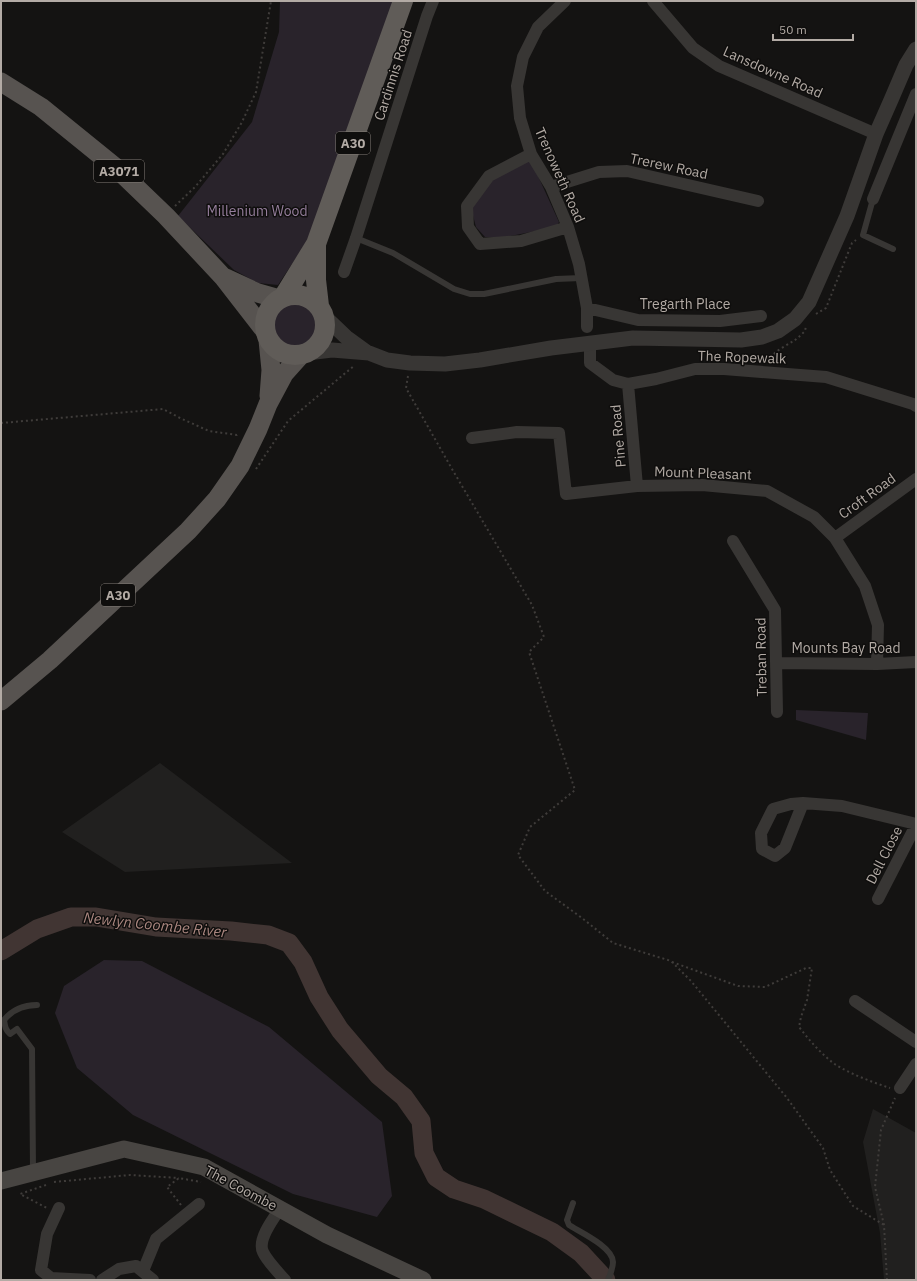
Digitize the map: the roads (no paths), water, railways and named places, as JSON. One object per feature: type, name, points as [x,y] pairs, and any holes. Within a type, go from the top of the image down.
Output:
[{"type":"highway","name":"A30","points":[[282,297],[316,244],[403,1]]},
{"type":"highway","name":"A30","points":[[316,244],[316,280],[322,311]]},
{"type":"highway","points":[[300,294],[311,298],[322,311],[326,326],[324,336],[318,345],[304,354],[292,355],[282,353],[274,347],[267,335],[264,322],[267,313],[272,305],[282,297],[300,294]]},
{"type":"main road","name":"A3071","points":[[1,82],[46,111],[116,167],[166,216],[223,277],[267,335]]},
{"type":"main road","name":"A3071","points":[[223,277],[258,292],[282,297]]},
{"type":"main road","name":"A30","points":[[267,335],[271,370],[268,404]]},
{"type":"main road","name":"A30","points":[[2,699],[50,660],[188,531],[217,498],[240,466],[258,430],[268,404],[284,374],[304,354]]},
{"type":"main road","name":"The Coombe","points":[[1,1181],[124,1149],[204,1167],[327,1235],[423,1280]]},
{"type":"street","name":"Cardinnis Road","points":[[344,272],[433,1]]},
{"type":"street","name":"Trenoweth Road","points":[[565,1],[538,27],[523,57],[517,86],[520,118],[531,154],[551,187],[568,227],[579,264],[586,308],[587,327]]},
{"type":"street","name":"Lansdowne Road","points":[[653,1],[694,48],[719,66],[876,134]]},
{"type":"street","points":[[322,311],[346,337],[369,353],[387,360],[410,363],[445,364],[480,360],[551,348],[633,338],[741,340],[762,337],[778,331],[795,319],[805,315],[809,302],[847,216],[876,134],[906,65],[916,49]]},
{"type":"street","points":[[873,199],[916,94]]},
{"type":"street","points":[[531,154],[489,176],[466,206],[468,227],[480,244],[521,241],[568,227]]},
{"type":"street","name":"Trerew Road","points":[[551,187],[599,172],[627,172],[758,201]]},
{"type":"street","name":"Tregarth Place","points":[[586,308],[638,320],[720,321],[760,316]]},
{"type":"street","name":"The Ropewalk","points":[[590,343],[590,363],[613,380],[628,384],[656,379],[695,369],[724,369],[764,372],[826,377],[916,406]]},
{"type":"street","points":[[304,354],[332,350],[369,353]]},
{"type":"street","name":"Pine Road","points":[[628,384],[637,486]]},
{"type":"street","name":"Mount Pleasant","points":[[472,438],[517,432],[559,433],[566,494],[637,486],[702,485],[767,491],[814,517],[836,538],[865,586],[878,625],[877,664]]},
{"type":"street","name":"Croft Road","points":[[836,538],[916,479]]},
{"type":"street","name":"Treban Road","points":[[733,540],[775,610],[777,712]]},
{"type":"street","name":"Mounts Bay Road","points":[[776,663],[877,664],[916,662]]},
{"type":"street","points":[[803,803],[842,806],[916,825]]},
{"type":"street","name":"Dell Close","points":[[878,899],[916,825]]},
{"type":"street","points":[[855,1002],[916,1042]]},
{"type":"street","points":[[899,1089],[916,1066]]},
{"type":"street","points":[[143,1271],[156,1239],[199,1204]]},
{"type":"street","points":[[53,1208],[41,1270],[51,1278],[90,1280]]},
{"type":"street","points":[[280,1209],[270,1223],[262,1240],[262,1251],[285,1280]]},
{"type":"street","points":[[102,1280],[119,1269],[136,1266],[153,1280]]},
{"type":"lane","points":[[873,199],[862,235],[893,249]]},
{"type":"lane","points":[[356,238],[393,253],[454,289],[470,294],[484,294],[556,279],[581,278]]},
{"type":"lane","points":[[33,1172],[32,1049],[17,1029],[10,1034],[7,1031],[4,1020],[10,1013],[27,1005],[37,1004]]},
{"type":"lane","points":[[573,1203],[567,1220],[569,1225],[603,1246],[611,1255],[613,1266],[608,1280]]},
{"type":"waterway","name":"Newlyn Coombe River","points":[[1,951],[37,929],[71,917],[96,917],[156,927],[231,931],[268,935],[289,943],[303,962],[319,997],[340,1030],[379,1076],[404,1097],[421,1121],[424,1153],[436,1177],[454,1189],[484,1199],[552,1232],[581,1253],[606,1280]]},
{"type":"park label","name":"Millenium Wood","points":[[257,211]]}]
